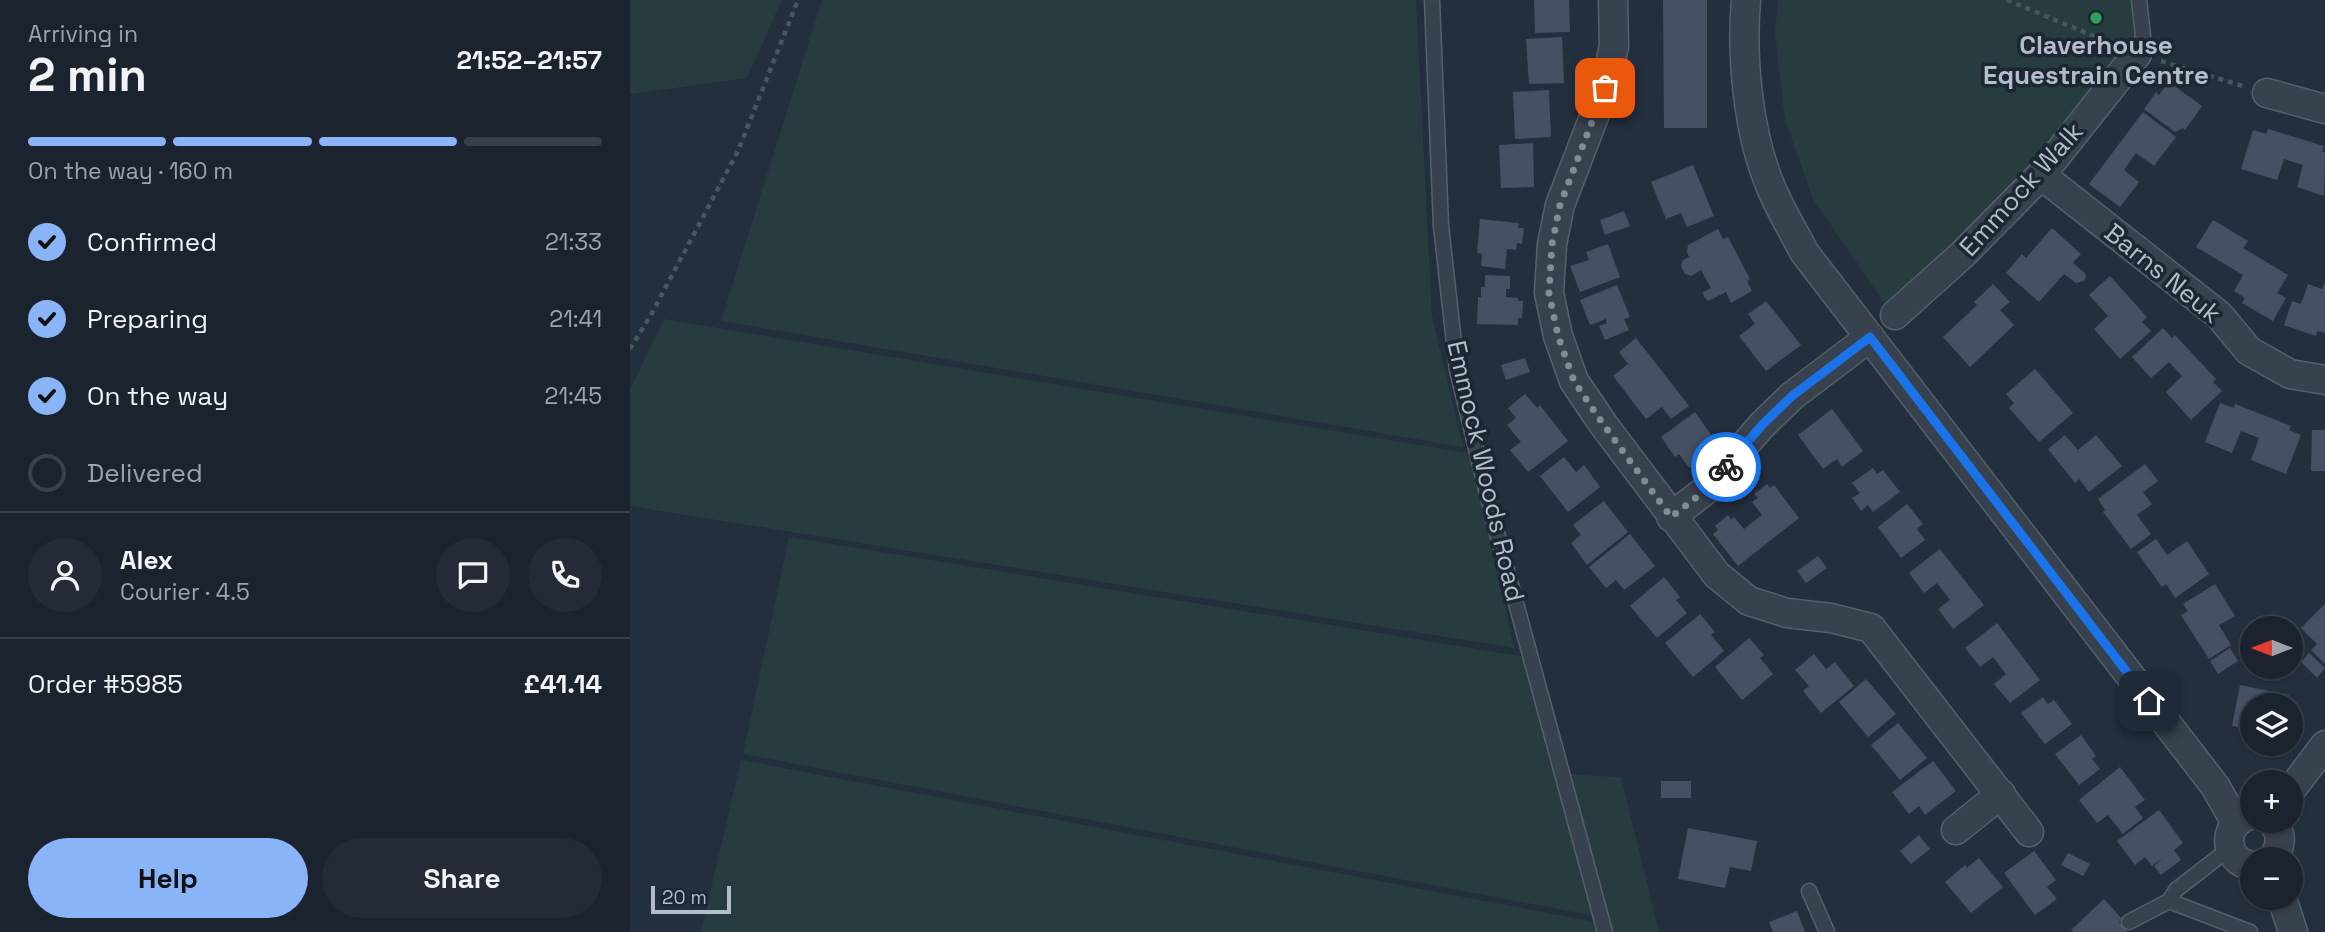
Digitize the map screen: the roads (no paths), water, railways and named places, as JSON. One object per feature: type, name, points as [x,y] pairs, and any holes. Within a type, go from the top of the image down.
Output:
[{"type":"street","points":[[1613,0],[1614,46],[1605,88],[1560,205],[1552,244],[1549,293],[1558,336],[1574,381],[1671,517],[1717,575],[1749,601],[1787,613],[1831,618],[1871,628],[2029,832]]},
{"type":"street","points":[[1746,0],[1744,21],[1749,108],[1770,184],[1804,252],[2215,786],[2239,828],[2240,862]]},
{"type":"street","name":"Emmock Walk","points":[[1895,315],[1963,254],[2040,175],[2137,54]]},
{"type":"street","points":[[2267,93],[2325,109]]},
{"type":"street","name":"Barns Neuk","points":[[2040,175],[2219,315],[2249,351],[2290,374],[2325,380]]},
{"type":"street","points":[[1671,517],[1707,489],[1762,425],[1792,396],[1870,337]]},
{"type":"street","points":[[2303,774],[2325,745]]},
{"type":"street","points":[[1956,830],[2001,794]]},
{"type":"street","points":[[2286,910],[2293,932]]},
{"type":"lane","name":"Emmock Woods Road","points":[[1432,0],[1441,226],[1457,370],[1498,535],[1605,932]]},
{"type":"lane","points":[[2137,54],[2143,36],[2138,0]]},
{"type":"lane","points":[[2129,922],[2169,901],[2176,890],[2239,828]]},
{"type":"lane","points":[[1810,891],[1827,932]]},
{"type":"lane","points":[[2169,901],[2250,932]]},
{"type":"place","name":"Claverhouse Equestrain Centre","points":[[2096,18]]}]
